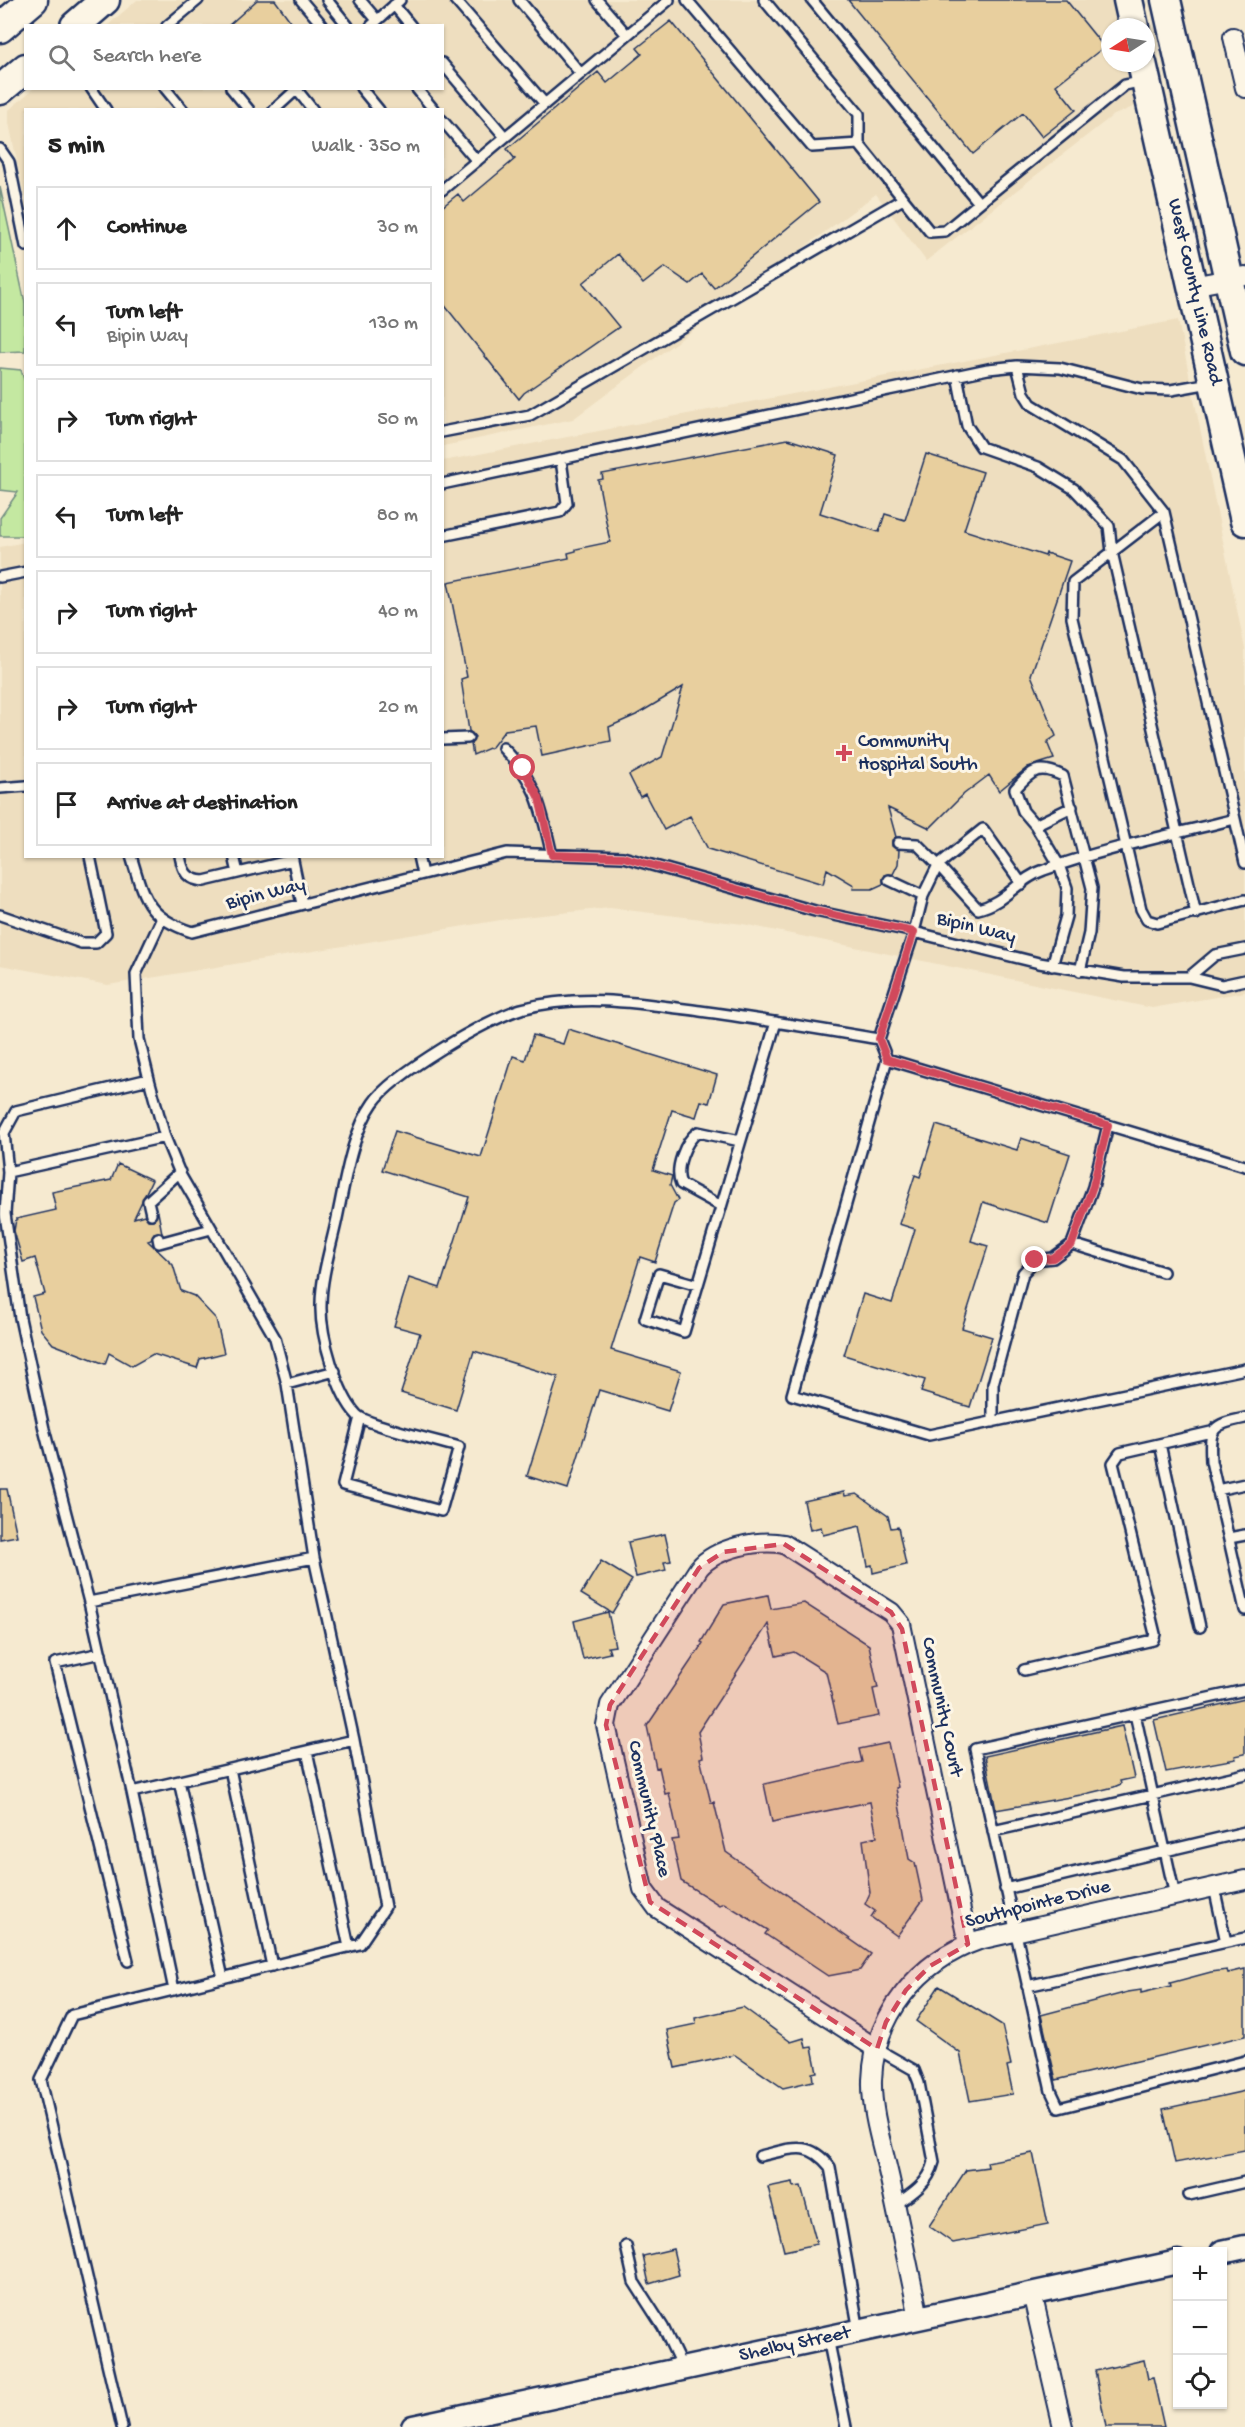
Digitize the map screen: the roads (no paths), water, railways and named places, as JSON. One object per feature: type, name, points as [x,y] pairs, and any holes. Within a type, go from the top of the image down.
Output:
[{"type":"main road","points":[[0,28],[33,0]]},
{"type":"main road","points":[[77,24],[105,0]]},
{"type":"main road","points":[[1128,0],[1132,18]]},
{"type":"main road","name":"West County Line Road","points":[[1166,0],[1240,275],[1245,351]]},
{"type":"main road","points":[[0,90],[24,70]]},
{"type":"main road","name":"West County Line Road","points":[[1144,72],[1245,522]]},
{"type":"street","points":[[1233,37],[1245,88]]},
{"type":"street","points":[[1192,286],[1240,275]]},
{"type":"street","name":"Community Place","points":[[779,1543],[766,1543],[723,1552],[704,1563],[610,1704],[606,1725],[643,1889],[650,1902],[878,2049]]},
{"type":"street","name":"Community Court","points":[[779,1543],[793,1548],[891,1612],[901,1624],[968,1944]]},
{"type":"street","name":"Southpointe Drive","points":[[919,2318],[873,2101],[872,2080],[886,2022],[906,1990],[930,1966],[968,1944],[1245,1880]]},
{"type":"street","points":[[1227,2251],[1245,2247]]},
{"type":"street","name":"Shelby Street","points":[[413,2427],[1173,2263]]},
{"type":"street","points":[[1032,2293],[1063,2427]]},
{"type":"lane","points":[[173,24],[198,0]]},
{"type":"lane","points":[[301,0],[321,24]]},
{"type":"lane","points":[[327,0],[346,24]]},
{"type":"lane","points":[[360,0],[374,23],[397,3],[410,24]]},
{"type":"lane","points":[[455,0],[545,104]]},
{"type":"lane","points":[[519,0],[581,74]]},
{"type":"lane","points":[[597,0],[627,35]]},
{"type":"lane","points":[[444,187],[669,0]]},
{"type":"lane","points":[[687,0],[812,147],[859,144]]},
{"type":"lane","points":[[764,0],[859,114],[859,144],[930,232],[945,231],[1144,72]]},
{"type":"lane","points":[[814,1],[979,203]]},
{"type":"lane","points":[[444,65],[506,137]]},
{"type":"lane","points":[[92,90],[105,108]]},
{"type":"lane","points":[[167,90],[181,108]]},
{"type":"lane","points":[[233,90],[247,108]]},
{"type":"lane","points":[[276,108],[296,90]]},
{"type":"lane","points":[[298,90],[311,108]]},
{"type":"lane","points":[[363,90],[377,108]]},
{"type":"lane","points":[[418,90],[432,108]]},
{"type":"lane","points":[[444,122],[477,161]]},
{"type":"lane","points":[[0,149],[9,162],[24,236]]},
{"type":"lane","points":[[444,432],[530,416],[903,199]]},
{"type":"lane","points":[[1017,366],[1024,393],[1031,404],[1123,460],[1164,512],[1245,863]]},
{"type":"lane","points":[[444,484],[957,375],[1017,366],[1060,368],[1142,389],[1171,390],[1214,382]]},
{"type":"lane","points":[[957,375],[967,426],[981,447],[1038,467],[1074,489],[1109,526],[1112,552],[1196,914]]},
{"type":"lane","points":[[444,536],[560,512],[567,503],[561,460]]},
{"type":"lane","points":[[1164,512],[1072,582],[1072,618],[1141,909],[1147,920],[1157,923],[1245,900]]},
{"type":"lane","points":[[0,577],[24,572]]},
{"type":"lane","points":[[444,739],[468,738]]},
{"type":"lane","points":[[503,748],[523,768],[539,798],[552,855]]},
{"type":"lane","points":[[1052,966],[1066,916],[1067,888],[1059,865],[1035,825],[1023,811],[1015,789],[1030,772],[1048,769],[1063,776],[1092,888],[1089,933],[1080,971]]},
{"type":"lane","points":[[0,788],[24,786]]},
{"type":"lane","points":[[1035,825],[1072,807]]},
{"type":"lane","points":[[898,843],[917,844],[978,909],[993,906],[1041,871],[1126,846],[1235,819]]},
{"type":"lane","points":[[1022,884],[983,829],[938,865],[923,896],[914,932],[879,1039],[887,1059],[792,1395],[929,1435],[1245,1369]]},
{"type":"lane","name":"Bipin Way","points":[[132,858],[146,903],[173,926],[192,932],[507,853],[623,857],[815,911],[914,932],[1052,966],[1124,977],[1189,977],[1222,985],[1245,980]]},
{"type":"lane","points":[[0,915],[81,943],[96,942],[106,933],[90,858]]},
{"type":"lane","points":[[181,858],[186,875],[194,880],[204,881],[292,858],[302,904]]},
{"type":"lane","points":[[234,858],[238,873]]},
{"type":"lane","points":[[418,858],[422,874]]},
{"type":"lane","points":[[889,880],[923,896]]},
{"type":"lane","points":[[122,2427],[41,2080],[72,2015],[360,1944],[385,1907],[354,1740],[314,1558],[287,1384],[275,1338],[180,1172],[165,1137],[139,1039],[136,974],[162,918]]},
{"type":"lane","points":[[1189,977],[1215,956],[1245,949]]},
{"type":"lane","points":[[360,1417],[343,1485],[441,1511],[459,1447],[360,1417],[346,1402],[335,1371],[324,1337],[321,1306],[325,1272],[351,1152],[374,1102],[436,1051],[519,1010],[570,999],[621,1001],[776,1022],[879,1039]]},
{"type":"lane","points":[[698,1285],[659,1274],[645,1319],[684,1332],[698,1285],[740,1141],[776,1022]]},
{"type":"lane","points":[[887,1059],[1245,1166]]},
{"type":"lane","points":[[149,1079],[16,1112],[4,1134],[8,1172],[5,1214],[20,1318],[44,1429],[101,1653],[174,1990]]},
{"type":"lane","points":[[993,1422],[993,1384],[1023,1273],[1035,1260],[1053,1258],[1072,1244],[1093,1186],[1108,1125]]},
{"type":"lane","points":[[721,1206],[681,1184],[679,1170],[687,1144],[698,1132],[740,1141]]},
{"type":"lane","points":[[8,1172],[165,1137]]},
{"type":"lane","points":[[151,1214],[148,1201],[180,1172]]},
{"type":"lane","points":[[158,1238],[159,1243],[211,1229]]},
{"type":"lane","points":[[1072,1244],[1163,1272]]},
{"type":"lane","points":[[287,1384],[335,1371]]},
{"type":"lane","points":[[1024,1670],[1153,1640],[1155,1634],[1113,1463],[1120,1453],[1211,1432],[1218,1425],[1245,1418]]},
{"type":"lane","points":[[1211,1432],[1211,1461],[1245,1610]]},
{"type":"lane","points":[[1160,1444],[1200,1627]]},
{"type":"lane","points":[[1217,1490],[1245,1484]]},
{"type":"lane","points":[[1228,1538],[1245,1535]]},
{"type":"lane","points":[[89,1602],[314,1558]]},
{"type":"lane","points":[[101,1653],[55,1663],[128,1961]]},
{"type":"lane","points":[[1245,1690],[975,1749],[1051,2091],[1059,2108],[1245,2061]]},
{"type":"lane","points":[[1135,1714],[1167,1850],[1175,1896]]},
{"type":"lane","points":[[132,1792],[354,1740]]},
{"type":"lane","points":[[307,1751],[349,1947]]},
{"type":"lane","points":[[230,1769],[272,1966]]},
{"type":"lane","points":[[993,1831],[1245,1774]]},
{"type":"lane","points":[[179,1781],[223,1978]]},
{"type":"lane","points":[[1005,1889],[1245,1832]]},
{"type":"lane","points":[[1214,1887],[1226,1942]]},
{"type":"lane","points":[[1027,1986],[1245,1938]]},
{"type":"lane","points":[[878,2049],[914,2070],[919,2083],[934,2162],[931,2174],[917,2190],[896,2205]]},
{"type":"lane","points":[[760,2156],[804,2147],[820,2153],[830,2167],[855,2294],[859,2331]]},
{"type":"lane","points":[[1189,2195],[1245,2181]]},
{"type":"lane","points":[[627,2247],[634,2282],[663,2327],[683,2369]]},
{"type":"lane","points":[[828,2338],[846,2427]]},
{"type":"place","name":"Community Hospital South","points":[[844,753]]}]
